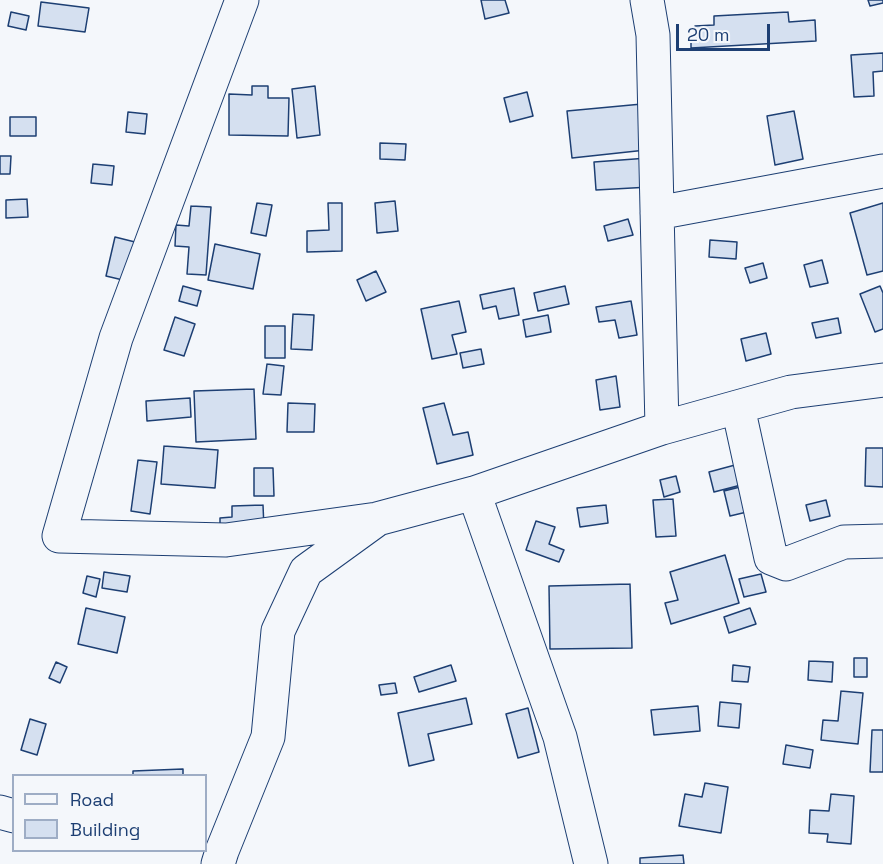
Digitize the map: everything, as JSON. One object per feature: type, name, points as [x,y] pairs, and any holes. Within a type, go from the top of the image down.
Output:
[{"type":"street","points":[[242,0],[116,338],[59,536],[226,540],[377,519],[474,493],[662,428],[791,392],[883,380]]},
{"type":"street","points":[[647,0],[653,34],[662,428]]},
{"type":"street","points":[[657,213],[883,171]]},
{"type":"street","points":[[738,407],[771,558],[786,564],[844,543],[883,541]]},
{"type":"street","points":[[474,493],[560,737],[591,864]]},
{"type":"street","points":[[215,855],[268,737],[278,631],[301,581],[306,571],[377,519]]},
{"type":"building","points":[[481,0],[505,0],[509,13],[485,19]]},
{"type":"building","points":[[868,0],[883,0],[883,3],[870,6]]},
{"type":"building","points":[[41,2],[89,8],[85,32],[38,26]]},
{"type":"building","points":[[11,12],[29,16],[26,30],[8,26]]},
{"type":"building","points":[[788,12],[789,22],[815,20],[816,41],[691,48],[691,36],[696,35],[695,26],[714,25],[714,16]]},
{"type":"building","points":[[883,53],[883,71],[873,72],[874,96],[854,97],[851,55]]},
{"type":"building","points":[[252,86],[268,86],[268,98],[289,98],[288,136],[229,135],[229,94],[252,95]]},
{"type":"building","points":[[315,86],[320,135],[297,138],[292,89]]},
{"type":"building","points":[[527,92],[533,116],[510,122],[504,98]]},
{"type":"building","points":[[642,104],[646,150],[572,158],[567,111]]},
{"type":"building","points":[[794,111],[803,159],[775,165],[767,116]]},
{"type":"building","points":[[128,112],[147,114],[145,134],[126,132]]},
{"type":"building","points":[[10,117],[36,117],[36,136],[10,136]]},
{"type":"building","points":[[380,143],[406,144],[405,160],[380,159]]},
{"type":"building","points":[[0,156],[11,156],[10,174],[0,174]]},
{"type":"building","points":[[648,158],[650,187],[596,190],[594,162]]},
{"type":"building","points":[[93,164],[114,166],[112,185],[91,183]]},
{"type":"building","points":[[27,199],[28,217],[6,218],[6,200]]},
{"type":"building","points":[[395,201],[398,231],[377,233],[375,203]]},
{"type":"building","points":[[257,203],[272,205],[266,236],[251,233]]},
{"type":"building","points":[[328,203],[342,203],[342,251],[307,252],[307,231],[329,230]]},
{"type":"building","points":[[883,203],[883,271],[867,275],[850,213]]},
{"type":"building","points":[[191,206],[211,207],[206,275],[187,274],[189,247],[175,246],[176,225],[189,226]]},
{"type":"building","points":[[628,219],[633,235],[608,241],[604,226]]},
{"type":"building","points":[[115,237],[135,242],[127,281],[106,276]]},
{"type":"building","points":[[710,240],[737,242],[736,259],[709,257]]},
{"type":"building","points":[[215,244],[260,254],[253,289],[208,280]]},
{"type":"building","points":[[822,260],[828,283],[810,287],[804,265]]},
{"type":"building","points":[[763,263],[767,278],[750,283],[745,268]]},
{"type":"building","points":[[376,271],[386,292],[366,301],[357,280]]},
{"type":"building","points":[[183,286],[201,291],[197,306],[179,301]]},
{"type":"building","points":[[565,286],[569,304],[538,311],[534,293]]},
{"type":"building","points":[[880,286],[883,293],[883,329],[875,332],[860,294]]},
{"type":"building","points":[[514,288],[519,315],[499,319],[496,306],[483,309],[480,295]]},
{"type":"building","points":[[459,301],[466,332],[452,335],[457,354],[432,359],[421,309]]},
{"type":"building","points":[[631,301],[637,335],[619,338],[615,320],[599,322],[596,307]]},
{"type":"building","points":[[293,314],[314,315],[312,350],[291,349]]},
{"type":"building","points":[[548,315],[551,332],[526,337],[523,320]]},
{"type":"building","points":[[175,317],[195,324],[184,356],[164,350]]},
{"type":"building","points":[[838,318],[841,333],[816,338],[812,323]]},
{"type":"building","points":[[265,326],[285,326],[285,358],[265,358]]},
{"type":"building","points":[[766,333],[771,354],[746,361],[741,339]]},
{"type":"building","points":[[481,349],[484,364],[463,368],[460,353]]},
{"type":"building","points":[[267,364],[284,366],[281,395],[263,394]]},
{"type":"building","points":[[616,376],[620,407],[600,410],[596,380]]},
{"type":"building","points":[[254,389],[256,439],[196,442],[194,391]]},
{"type":"building","points":[[190,398],[191,417],[147,421],[146,401]]},
{"type":"building","points":[[288,403],[315,404],[314,432],[287,432]]},
{"type":"building","points":[[444,403],[453,435],[468,432],[473,455],[437,464],[423,408]]},
{"type":"building","points":[[164,446],[218,450],[215,488],[161,484]]},
{"type":"building","points":[[866,448],[883,448],[883,487],[865,486]]},
{"type":"building","points":[[138,460],[157,462],[150,514],[131,511]]},
{"type":"building","points":[[735,465],[741,485],[714,492],[709,472]]},
{"type":"building","points":[[254,468],[273,468],[274,496],[254,496]]},
{"type":"building","points":[[676,476],[680,492],[664,497],[660,480]]},
{"type":"building","points":[[744,486],[751,511],[730,516],[724,491]]},
{"type":"building","points":[[673,499],[676,536],[656,537],[653,500]]},
{"type":"building","points":[[826,500],[830,516],[810,521],[806,505]]},
{"type":"building","points":[[263,505],[264,528],[220,530],[220,518],[232,517],[232,506]]},
{"type":"building","points":[[606,505],[608,523],[580,527],[577,508]]},
{"type":"building","points":[[536,521],[555,527],[549,544],[564,550],[559,562],[526,550]]},
{"type":"building","points":[[725,555],[739,603],[671,624],[665,603],[678,600],[670,572]]},
{"type":"building","points":[[104,572],[130,576],[127,592],[102,588]]},
{"type":"building","points":[[761,574],[766,592],[744,597],[739,579]]},
{"type":"building","points":[[87,576],[100,579],[96,597],[83,593]]},
{"type":"building","points":[[630,584],[632,648],[550,649],[549,586]]},
{"type":"building","points":[[86,608],[125,617],[117,653],[78,644]]},
{"type":"building","points":[[750,608],[756,624],[729,633],[724,617]]},
{"type":"building","points":[[854,658],[867,658],[867,677],[854,677]]},
{"type":"building","points":[[809,661],[833,662],[832,682],[808,680]]},
{"type":"building","points":[[56,662],[67,667],[60,683],[49,678]]},
{"type":"building","points":[[451,665],[456,681],[419,692],[414,677]]},
{"type":"building","points":[[733,665],[750,667],[748,682],[732,681]]},
{"type":"building","points":[[395,683],[397,693],[381,695],[379,685]]},
{"type":"building","points":[[841,691],[863,693],[858,744],[821,740],[823,720],[838,721]]},
{"type":"building","points":[[466,698],[472,724],[428,734],[434,760],[409,766],[398,713]]},
{"type":"building","points":[[720,702],[741,704],[739,728],[718,726]]},
{"type":"building","points":[[698,706],[700,731],[654,735],[651,710]]},
{"type":"building","points":[[528,708],[539,752],[518,758],[506,714]]},
{"type":"building","points":[[30,719],[46,724],[37,755],[21,750]]},
{"type":"building","points":[[872,730],[883,730],[883,772],[870,772]]},
{"type":"building","points":[[786,745],[813,750],[810,768],[783,764]]},
{"type":"building","points":[[183,769],[183,774],[133,774],[133,771]]},
{"type":"building","points":[[705,783],[728,787],[721,833],[679,826],[685,794],[702,797]]},
{"type":"building","points":[[831,794],[854,796],[851,844],[827,842],[828,834],[809,833],[810,810],[829,811]]},
{"type":"building","points":[[683,855],[684,864],[640,864],[640,858]]}]
